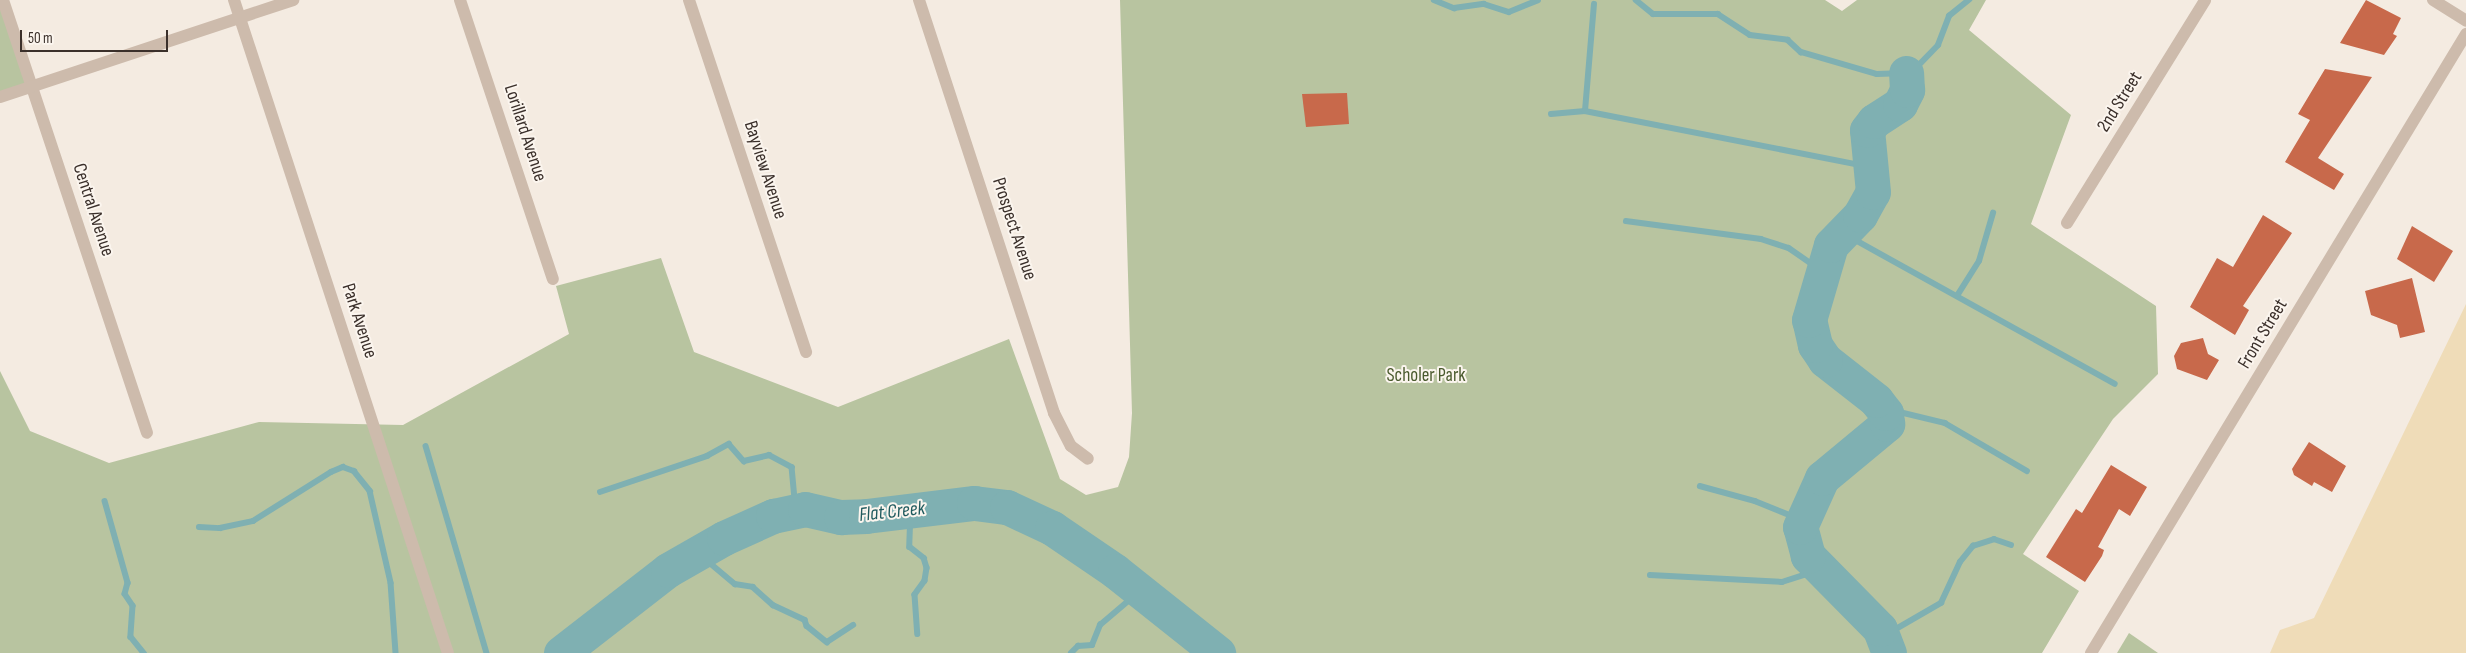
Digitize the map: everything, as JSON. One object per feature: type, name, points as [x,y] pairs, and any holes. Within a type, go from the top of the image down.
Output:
[{"type":"street","name":"Central Avenue","points":[[3,0],[146,433]]},
{"type":"street","name":"Park Avenue","points":[[234,0],[448,653]]},
{"type":"street","points":[[0,98],[293,0]]},
{"type":"street","name":"Lorillard Avenue","points":[[460,0],[553,279]]},
{"type":"street","name":"Bayview Avenue","points":[[689,0],[806,352]]},
{"type":"street","name":"Prospect Avenue","points":[[920,0],[1054,413],[1071,446],[1088,459]]},
{"type":"street","name":"2nd Street","points":[[2067,224],[2205,0]]},
{"type":"street","points":[[2434,0],[2466,21]]},
{"type":"street","name":"Front Street","points":[[2091,653],[2466,34]]},
{"type":"green space","points":[[0,0],[32,87],[0,96]]},
{"type":"green space","name":"Scholer Park","points":[[1120,0],[1825,0],[1842,11],[1857,0],[1986,0],[1969,30],[2071,115],[2031,224],[2156,306],[2158,374],[2113,419],[2023,554],[2079,591],[2042,653],[0,653],[0,371],[30,431],[109,463],[259,422],[403,425],[569,334],[556,286],[661,258],[694,352],[838,407],[1009,339],[1060,479],[1086,495],[1118,487],[1129,457],[1132,413]]},
{"type":"green space","points":[[2129,633],[2158,653],[2117,653]]},
{"type":"sand","points":[[2466,304],[2466,653],[2270,653],[2280,630],[2314,618]]},
{"type":"building","points":[[2366,0],[2401,18],[2393,34],[2397,36],[2384,55],[2340,43]]},
{"type":"building","points":[[2325,69],[2372,77],[2318,158],[2344,174],[2334,190],[2285,162],[2310,120],[2298,114]]},
{"type":"building","points":[[1347,93],[1349,124],[1306,127],[1302,94]]},
{"type":"building","points":[[2263,215],[2292,233],[2243,306],[2249,310],[2235,335],[2190,307],[2217,258],[2233,267]]},
{"type":"building","points":[[2412,226],[2453,251],[2434,282],[2397,259]]},
{"type":"building","points":[[2412,278],[2425,332],[2400,338],[2397,325],[2371,315],[2365,291]]},
{"type":"building","points":[[2203,338],[2208,354],[2219,360],[2207,380],[2177,369],[2174,356],[2181,343]]},
{"type":"building","points":[[2309,442],[2346,466],[2332,492],[2314,482],[2312,486],[2294,475],[2292,469]]},
{"type":"building","points":[[2111,465],[2147,487],[2130,516],[2119,509],[2098,547],[2104,550],[2102,556],[2085,582],[2046,557],[2076,509],[2082,513]]},
{"type":"waterway","points":[[1434,0],[1454,8],[1484,4],[1509,12],[1538,0]]},
{"type":"waterway","points":[[1636,0],[1653,14],[1718,14],[1750,35],[1788,40],[1801,52],[1877,74],[1906,73],[1917,67],[1938,45],[1949,16],[1969,0]]},
{"type":"waterway","points":[[1585,111],[1594,4]]},
{"type":"waterway","points":[[1889,653],[1880,629],[1808,556],[1800,527],[1822,478],[1887,424],[1886,413],[1876,400],[1825,360],[1815,345],[1809,320],[1831,245],[1860,215],[1873,192],[1867,130],[1874,121],[1900,104],[1907,90],[1906,73]]},
{"type":"waterway","points":[[1551,114],[1585,111],[1871,167]]},
{"type":"waterway","points":[[1957,296],[1979,261],[1993,213]]},
{"type":"waterway","points":[[1626,221],[1761,239],[1789,248],[1822,271]]},
{"type":"waterway","points":[[1841,232],[2115,384]]},
{"type":"waterway","points":[[1883,408],[1945,423],[2027,471]]},
{"type":"waterway","points":[[600,492],[707,456],[729,444],[744,461],[769,455],[792,467],[796,510]]},
{"type":"waterway","points":[[426,446],[487,653]]},
{"type":"waterway","points":[[199,527],[220,528],[253,521],[331,472],[343,467],[354,471],[370,491],[391,583],[396,653]]},
{"type":"waterway","points":[[1700,486],[1755,501],[1802,520]]},
{"type":"waterway","points":[[105,501],[128,583],[125,594],[133,606],[131,637],[144,653]]},
{"type":"waterway","name":"Flat Creek","points":[[561,653],[668,570],[724,538],[773,516],[805,509],[841,517],[866,516],[974,503],[1007,507],[1052,528],[1115,571],[1218,653]]},
{"type":"waterway","points":[[911,510],[910,547],[924,558],[927,568],[925,581],[915,595],[918,634]]},
{"type":"waterway","points":[[1884,636],[1941,603],[1960,562],[1973,546],[1994,539],[2011,545]]},
{"type":"waterway","points":[[697,552],[735,584],[753,587],[773,605],[805,620],[807,626],[827,642],[853,625]]},
{"type":"waterway","points":[[1650,575],[1782,582],[1803,575],[1816,565]]},
{"type":"waterway","points":[[1071,653],[1078,646],[1092,645],[1100,625],[1140,591]]}]
